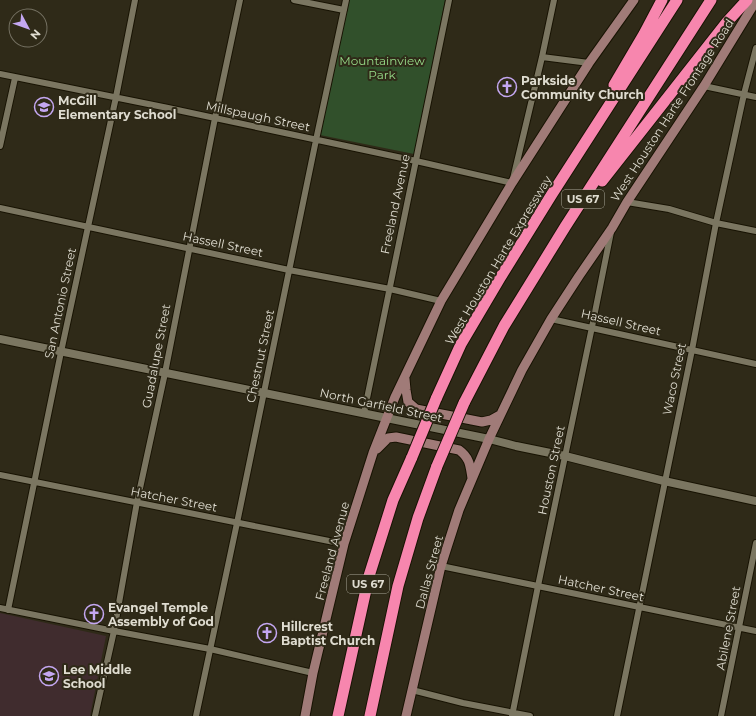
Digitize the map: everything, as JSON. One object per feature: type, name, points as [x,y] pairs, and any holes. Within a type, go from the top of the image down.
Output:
[{"type":"highway","points":[[552,194],[662,0]]},
{"type":"highway","name":"West Houston Harte Expressway","points":[[338,716],[369,576],[393,500],[436,398],[461,344],[552,194],[677,0]]},
{"type":"highway","name":"US 67","points":[[371,716],[398,586],[418,518],[437,466],[464,403],[504,326],[565,227],[711,0]]},
{"type":"highway","points":[[565,227],[727,22],[747,0]]},
{"type":"main road","points":[[387,418],[395,397],[441,302],[512,183],[589,63],[634,0]]},
{"type":"main road","name":"West Houston Harte Frontage Road","points":[[489,439],[522,370],[552,318],[578,276],[612,228],[627,202],[704,86],[756,1]]},
{"type":"main road","points":[[405,378],[408,402],[416,409],[482,422],[491,420],[500,415]]},
{"type":"main road","name":"Freeland Avenue","points":[[305,716],[313,673],[344,544],[373,453],[387,418]]},
{"type":"main road","points":[[373,453],[388,438],[396,436],[459,450],[464,453],[469,460],[472,480]]},
{"type":"main road","name":"Dallas Street","points":[[406,716],[441,566],[459,510],[489,439]]},
{"type":"street","name":"San Antonio Street","points":[[8,610],[135,0]]},
{"type":"street","name":"Guadalupe Street","points":[[95,716],[114,632],[137,502],[165,373],[215,118],[240,0]]},
{"type":"street","points":[[294,0],[344,10]]},
{"type":"street","name":"Chestnut Street","points":[[196,716],[346,0]]},
{"type":"street","name":"Freeland Avenue","points":[[364,413],[449,0]]},
{"type":"street","points":[[512,183],[554,0]]},
{"type":"street","name":"Waco Street","points":[[616,716],[692,350],[716,223],[744,94],[756,48]]},
{"type":"street","points":[[542,57],[589,63]]},
{"type":"street","name":"Millspaugh Street","points":[[0,74],[215,118],[512,183]]},
{"type":"street","points":[[0,146],[15,78]]},
{"type":"street","points":[[704,86],[756,97]]},
{"type":"street","points":[[627,202],[669,210],[716,223],[756,231]]},
{"type":"street","name":"Hassell Street","points":[[0,208],[289,270],[390,289],[441,302]]},
{"type":"street","name":"Houston Street","points":[[512,714],[612,228]]},
{"type":"street","name":"Hassell Street","points":[[552,318],[756,364]]},
{"type":"street","name":"North Garfield Street","points":[[0,339],[489,439],[565,456],[664,481],[756,501]]},
{"type":"street","name":"Hatcher Street","points":[[0,475],[344,544]]},
{"type":"street","name":"Abilene Street","points":[[721,716],[756,543]]},
{"type":"street","name":"Hatcher Street","points":[[441,566],[756,631]]},
{"type":"street","points":[[0,608],[114,632],[210,649],[313,673]]},
{"type":"street","points":[[412,690],[512,714],[530,716]]},
{"type":"shaded area","name":"Lee Middle School","points":[[0,613],[106,636],[90,716],[0,716]]},
{"type":"green space","name":"Mountainview Park","points":[[347,0],[445,0],[414,154],[320,135]]},
{"type":"place","name":"Parkside Community Church","points":[[507,87]]},
{"type":"place","name":"McGill Elementary School","points":[[44,107]]},
{"type":"place","name":"Evangel Temple Assembly of God","points":[[94,614]]},
{"type":"place","name":"Hillcrest Baptist Church","points":[[267,633]]},
{"type":"place","name":"Lee Middle School","points":[[49,676]]}]
